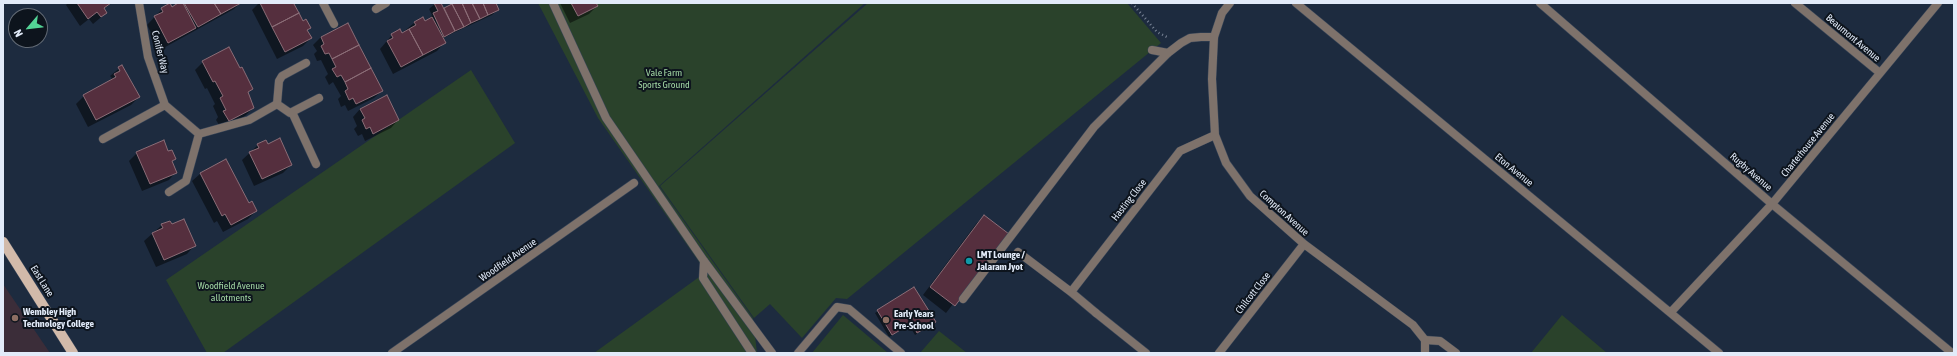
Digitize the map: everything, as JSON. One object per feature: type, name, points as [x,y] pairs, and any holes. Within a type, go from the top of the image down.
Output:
[{"type":"main road","name":"East Lane","points":[[3,242],[73,353]]},
{"type":"street","name":"Conifer Way","points":[[139,3],[148,57],[164,105]]},
{"type":"street","points":[[323,3],[334,24]]},
{"type":"street","points":[[376,9],[386,3]]},
{"type":"street","points":[[553,3],[606,118],[704,261],[772,353]]},
{"type":"street","name":"Compton Avenue","points":[[1230,3],[1222,14],[1214,37],[1212,78],[1215,135],[1226,163],[1250,196],[1304,244],[1413,325],[1426,340]]},
{"type":"street","name":"Eton Avenue","points":[[1296,3],[1719,353]]},
{"type":"street","name":"Rugby Avenue","points":[[1540,3],[1772,204],[1952,353]]},
{"type":"street","name":"Beaumont Avenue","points":[[1796,3],[1880,73]]},
{"type":"street","name":"Charterhouse Avenue","points":[[1671,312],[1772,204],[1938,3]]},
{"type":"street","points":[[964,299],[1094,127],[1168,53],[1181,43],[1190,38],[1201,36],[1214,37]]},
{"type":"street","points":[[1152,50],[1168,53]]},
{"type":"street","points":[[277,104],[279,81],[282,76],[306,63]]},
{"type":"street","points":[[277,104],[287,112],[292,112],[320,98]]},
{"type":"street","points":[[199,134],[249,120],[277,104]]},
{"type":"street","points":[[103,139],[164,105],[199,134]]},
{"type":"street","points":[[292,112],[316,164]]},
{"type":"street","points":[[169,192],[186,180],[199,134]]},
{"type":"street","name":"Hasting Close","points":[[1071,292],[1180,151],[1215,135]]},
{"type":"street","name":"Woodfield Avenue","points":[[392,353],[634,183]]},
{"type":"street","name":"Chilcott Close","points":[[1219,353],[1304,244]]},
{"type":"street","points":[[1018,252],[1071,292],[1146,353]]},
{"type":"street","points":[[704,261],[703,278],[752,353]]},
{"type":"street","points":[[798,353],[837,307],[849,309],[901,353]]},
{"type":"street","points":[[1425,353],[1426,340],[1440,341],[1456,353]]},
{"type":"path","points":[[1132,3],[1157,32],[1181,43]]},
{"type":"shaded area","name":"Wembley High Technology College","points":[[3,284],[50,353],[3,353]]},
{"type":"green space","name":"Vale Farm Sports Ground","points":[[538,3],[865,3],[659,186],[753,318],[757,353],[594,353],[706,272],[598,118]]},
{"type":"green space","points":[[868,3],[1127,3],[1161,43],[847,299],[836,298],[802,338],[770,304],[754,318],[660,186]]},
{"type":"green space","name":"Woodfield Avenue allotments","points":[[471,70],[515,143],[223,353],[207,353],[166,280]]},
{"type":"green space","points":[[843,315],[888,353],[812,353]]},
{"type":"green space","points":[[1562,315],[1607,353],[1531,353]]},
{"type":"green space","points":[[939,331],[967,353],[920,353]]},
{"type":"building","points":[[77,3],[111,3],[104,8],[107,13],[101,17],[97,12],[88,19]]},
{"type":"building","points":[[170,3],[172,7],[178,3],[183,3],[196,28],[168,43],[154,16],[163,12],[161,8]]},
{"type":"building","points":[[184,3],[214,3],[221,14],[198,27]]},
{"type":"building","points":[[214,3],[241,3],[221,14]]},
{"type":"building","points":[[260,3],[297,3],[294,4],[299,13],[272,27]]},
{"type":"building","points":[[434,3],[441,3],[455,31],[444,37],[433,13],[438,11]]},
{"type":"building","points":[[462,3],[471,23],[464,27],[452,4]]},
{"type":"building","points":[[462,3],[472,3],[480,19],[471,23]]},
{"type":"building","points":[[472,3],[483,3],[488,15],[480,19]]},
{"type":"building","points":[[483,3],[496,3],[499,10],[488,15]]},
{"type":"building","points":[[571,3],[596,3],[598,6],[578,16]]},
{"type":"building","points":[[452,4],[464,27],[455,31],[444,8]]},
{"type":"building","points":[[299,13],[303,21],[306,19],[311,28],[307,30],[312,38],[285,52],[272,27]]},
{"type":"building","points":[[423,17],[425,21],[432,17],[446,43],[423,55],[409,29],[416,25],[414,22]]},
{"type":"building","points":[[348,23],[359,45],[332,59],[329,53],[325,54],[321,46],[324,44],[321,37]]},
{"type":"building","points":[[400,29],[402,33],[409,29],[423,55],[401,67],[387,41],[393,38],[391,34]]},
{"type":"building","points":[[359,45],[371,68],[345,82],[341,75],[337,77],[332,69],[336,67],[332,59]]},
{"type":"building","points":[[229,47],[240,68],[242,67],[253,89],[248,92],[254,108],[229,121],[223,111],[226,110],[220,98],[223,96],[215,81],[213,82],[202,61]]},
{"type":"building","points":[[122,65],[140,97],[96,120],[83,95],[116,77],[114,74],[120,71],[118,67]]},
{"type":"building","points":[[371,68],[383,91],[356,104],[353,98],[349,100],[345,91],[348,89],[345,82]]},
{"type":"building","points":[[387,95],[399,120],[373,134],[370,127],[366,129],[362,120],[365,118],[360,109]]},
{"type":"building","points":[[280,138],[292,165],[262,179],[249,152],[259,148],[257,144],[266,140],[268,144]]},
{"type":"building","points":[[164,140],[168,151],[172,150],[176,159],[172,161],[177,173],[150,184],[136,152]]},
{"type":"building","points":[[226,159],[249,203],[252,201],[257,211],[231,225],[225,214],[222,216],[200,173]]},
{"type":"building","name":"LMT Lounge / Jalaram Jyot","points":[[984,215],[1009,234],[955,306],[930,287]]},
{"type":"building","points":[[184,219],[196,246],[164,260],[152,233],[163,228],[161,224],[170,221],[172,224]]},
{"type":"building","points":[[914,287],[936,322],[917,333],[912,323],[892,335],[877,310]]},
{"type":"place","name":"LMT Lounge / Jalaram Jyot","points":[[969,261]]},
{"type":"place","name":"Wembley High Technology College","points":[[15,318]]},
{"type":"place","name":"Early Years Pre-School","points":[[886,320]]}]
